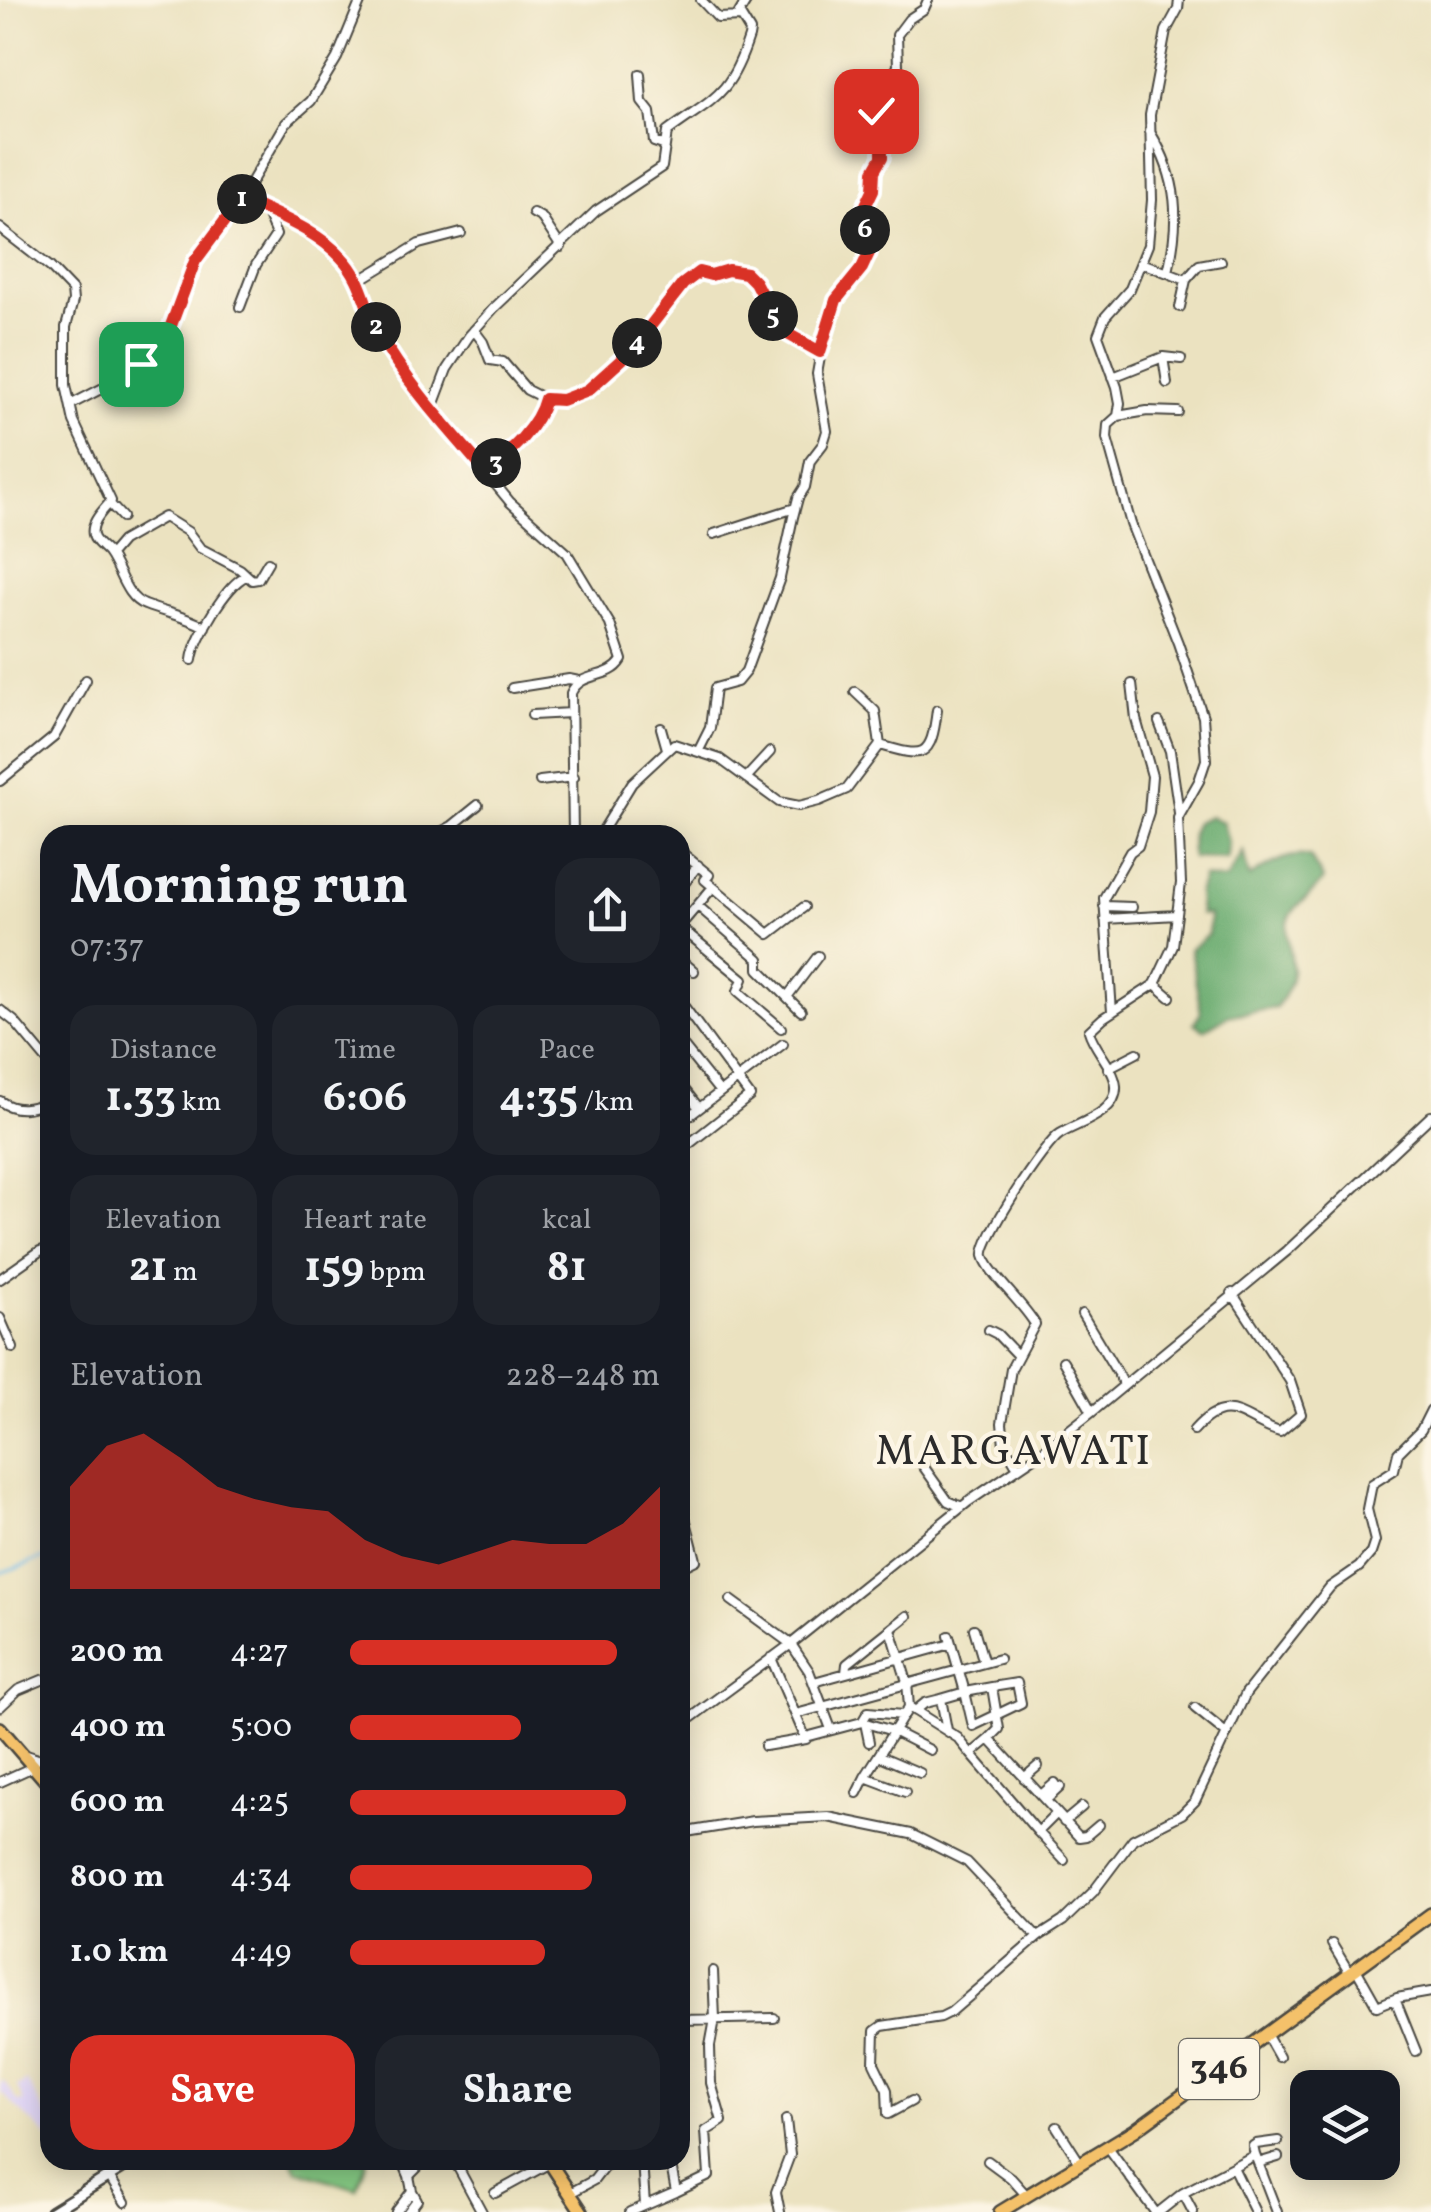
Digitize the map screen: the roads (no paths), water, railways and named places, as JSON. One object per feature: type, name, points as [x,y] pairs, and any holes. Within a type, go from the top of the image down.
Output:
[{"type":"main road","points":[[0,1728],[26,1755],[40,1760]]},
{"type":"main road","name":"346","points":[[1000,2212],[1108,2147],[1431,1914]]},
{"type":"main road","points":[[554,2170],[582,2212]]},
{"type":"street","points":[[72,404],[126,376],[158,348],[178,309],[195,261],[242,198],[286,123],[314,95],[337,58],[361,0]]},
{"type":"street","points":[[701,0],[718,18],[741,17]]},
{"type":"street","points":[[433,406],[442,378],[474,330],[596,212],[662,168],[667,132],[692,117],[734,78],[750,33],[739,13],[747,0]]},
{"type":"street","points":[[699,750],[710,728],[715,688],[735,683],[746,671],[780,578],[810,461],[823,444],[828,427],[817,374],[820,352],[836,300],[869,253],[862,213],[882,157],[882,129],[876,111],[882,92],[898,68],[898,36],[928,0]]},
{"type":"street","points":[[1118,416],[1120,402],[1099,340],[1099,327],[1130,289],[1148,245],[1152,200],[1148,128],[1166,31],[1179,0]]},
{"type":"street","points":[[640,74],[642,102],[650,112],[654,141],[663,145]]},
{"type":"street","points":[[1148,128],[1168,168],[1175,201],[1177,234],[1168,272]]},
{"type":"street","points":[[242,198],[326,243],[360,280],[378,332],[413,384],[516,507],[567,552],[610,624],[622,656],[621,664],[610,672],[579,681],[569,678],[512,688]]},
{"type":"street","points":[[240,308],[256,265],[276,235],[266,211]]},
{"type":"street","points":[[534,213],[542,218],[561,247]]},
{"type":"street","points":[[0,228],[50,266],[72,290],[66,327],[66,375],[74,422],[110,504],[122,517]]},
{"type":"street","points":[[360,280],[418,244],[460,233]]},
{"type":"street","points":[[1180,307],[1186,280],[1199,265],[1220,261]]},
{"type":"street","points":[[1142,263],[1186,280]]},
{"type":"street","points":[[474,330],[490,360],[503,362],[527,390],[545,399],[562,400],[588,390],[630,352],[683,284],[701,271],[711,275],[728,270],[746,273],[786,333],[820,352]]},
{"type":"street","points":[[1113,377],[1163,357],[1180,359]]},
{"type":"street","points":[[1163,357],[1167,383]]},
{"type":"street","points":[[486,472],[518,443],[542,413],[545,399]]},
{"type":"street","points":[[1178,412],[1147,410],[1118,416],[1109,422],[1106,432],[1131,524],[1178,643],[1205,730],[1205,767],[1180,813]]},
{"type":"street","points":[[110,504],[96,519],[92,533],[110,555],[129,591],[140,603],[182,615],[205,627]]},
{"type":"street","points":[[714,534],[795,508]]},
{"type":"street","points":[[110,555],[122,541],[164,517],[188,532],[204,550],[246,576],[258,579],[268,562]]},
{"type":"street","points":[[192,660],[194,645],[205,627],[238,580],[246,576]]},
{"type":"street","points":[[0,780],[54,737],[86,680]]},
{"type":"street","points":[[574,825],[570,692],[579,681]]},
{"type":"street","points":[[1112,1012],[1104,906],[1107,891],[1130,852],[1138,846],[1150,803],[1152,768],[1136,719],[1132,684]]},
{"type":"street","points":[[609,825],[625,792],[674,744],[720,759],[784,805],[808,804],[847,789],[880,745],[876,712],[855,692]]},
{"type":"street","points":[[880,745],[912,754],[923,752],[931,741],[938,710]]},
{"type":"street","points":[[532,716],[571,713]]},
{"type":"street","points":[[1018,1468],[1002,1434],[1011,1368],[1035,1324],[986,1261],[984,1250],[986,1240],[1052,1140],[1106,1108],[1116,1090],[1089,1031],[1155,984],[1173,946],[1181,883],[1180,813],[1170,751],[1159,722]]},
{"type":"street","points":[[662,728],[667,750]]},
{"type":"street","points":[[746,778],[770,752]]},
{"type":"street","points":[[540,782],[574,778]]},
{"type":"street","points":[[460,825],[478,805]]},
{"type":"street","points":[[690,859],[709,874],[705,880],[769,934],[804,907]]},
{"type":"street","points":[[690,876],[698,866]]},
{"type":"street","points":[[690,915],[713,887]]},
{"type":"street","points":[[698,906],[759,960],[759,968],[801,1011]]},
{"type":"street","points":[[1104,906],[1132,907]]},
{"type":"street","points":[[1105,920],[1177,915]]},
{"type":"street","points":[[690,934],[743,978],[738,991],[780,1028]]},
{"type":"street","points":[[786,997],[818,956]]},
{"type":"street","points":[[690,968],[694,971]]},
{"type":"street","points":[[1155,984],[1170,997]]},
{"type":"street","points":[[0,1010],[14,1020],[40,1052]]},
{"type":"street","points":[[690,1014],[750,1093],[748,1100],[690,1143]]},
{"type":"street","points":[[690,1115],[782,1044]]},
{"type":"street","points":[[1108,1068],[1137,1053]]},
{"type":"street","points":[[690,1054],[720,1092]]},
{"type":"street","points":[[690,1097],[698,1108]]},
{"type":"street","points":[[0,1101],[22,1109],[40,1104]]},
{"type":"street","points":[[690,1719],[962,1507],[1092,1412],[1308,1232],[1431,1116]]},
{"type":"street","points":[[690,1137],[693,1141]]},
{"type":"street","points":[[0,1278],[40,1251]]},
{"type":"street","points":[[1194,1430],[1204,1418],[1223,1410],[1244,1414],[1280,1432],[1302,1414],[1290,1381],[1232,1294]]},
{"type":"street","points":[[1082,1314],[1124,1384]]},
{"type":"street","points":[[0,1318],[13,1348]]},
{"type":"street","points":[[988,1330],[998,1334],[1018,1356]]},
{"type":"street","points":[[1063,1362],[1092,1412]]},
{"type":"street","points":[[912,2102],[892,2112],[874,2063],[876,2030],[948,2014],[1038,1937],[1063,1921],[1093,1892],[1133,1839],[1189,1808],[1215,1762],[1222,1731],[1246,1693],[1332,1584],[1359,1568],[1371,1554],[1375,1541],[1367,1509],[1372,1484],[1394,1470],[1398,1453],[1421,1430],[1431,1410]]},
{"type":"street","points":[[922,1463],[948,1500],[962,1507]]},
{"type":"street","points":[[690,1544],[696,1562],[690,1564]]},
{"type":"street","points":[[731,1600],[791,1644],[814,1682],[831,1729]]},
{"type":"street","points":[[846,1673],[847,1664],[907,1616]]},
{"type":"street","points":[[892,1629],[907,1682],[909,1711]]},
{"type":"street","points":[[974,1629],[984,1663]]},
{"type":"street","points":[[814,1682],[950,1640],[973,1726]]},
{"type":"street","points":[[770,1658],[806,1737]]},
{"type":"street","points":[[796,1714],[999,1660]]},
{"type":"street","points":[[0,1707],[18,1690],[40,1681]]},
{"type":"street","points":[[857,1792],[909,1711],[965,1692],[1016,1682],[1021,1703],[973,1726],[958,1738]]},
{"type":"street","points":[[970,1754],[998,1729],[992,1687]]},
{"type":"street","points":[[941,1699],[947,1730]]},
{"type":"street","points":[[1195,1708],[1222,1731]]},
{"type":"street","points":[[868,1742],[864,1722],[868,1712],[909,1711],[947,1730],[1064,1860]]},
{"type":"street","points":[[765,1746],[804,1742],[806,1737],[864,1722],[893,1731],[930,1750]]},
{"type":"street","points":[[989,1739],[1081,1838],[1100,1825]]},
{"type":"street","points":[[880,1756],[920,1773]]},
{"type":"street","points":[[0,1782],[40,1764]]},
{"type":"street","points":[[1024,1778],[1038,1766]]},
{"type":"street","points":[[865,1778],[905,1792]]},
{"type":"street","points":[[1043,1798],[1058,1785]]},
{"type":"street","points":[[1064,1822],[1082,1807]]},
{"type":"street","points":[[1038,1832],[1057,1814]]},
{"type":"street","points":[[690,1831],[753,1821],[828,1817],[910,1834],[946,1848],[967,1862],[1038,1937]]},
{"type":"street","points":[[1332,1944],[1377,2006],[1431,1992]]},
{"type":"street","points":[[630,2212],[709,2176],[706,2131],[722,2121],[711,2083],[713,1971]]},
{"type":"street","points":[[1396,1999],[1416,2050]]},
{"type":"street","points":[[690,2020],[774,2018]]},
{"type":"street","points":[[1266,2034],[1280,2057]]},
{"type":"street","points":[[780,2212],[776,2192],[790,2154],[786,2120]]},
{"type":"street","points":[[1057,2127],[1080,2164]]},
{"type":"street","points":[[1277,2212],[1253,2146],[1278,2141]]},
{"type":"street","points":[[1108,2147],[1157,2212],[1183,2193],[1234,2167],[1278,2157]]},
{"type":"street","points":[[988,2161],[1027,2196]]},
{"type":"street","points":[[1234,2167],[1254,2212]]},
{"type":"street","points":[[52,2212],[119,2170]]},
{"type":"street","points":[[406,2170],[417,2200],[408,2212]]},
{"type":"street","points":[[409,2176],[415,2170]]},
{"type":"street","points":[[459,2170],[482,2212]]},
{"type":"street","points":[[495,2193],[535,2170]]},
{"type":"street","points":[[570,2193],[594,2180],[602,2170]]},
{"type":"street","points":[[643,2170],[645,2205]]},
{"type":"street","points":[[672,2170],[676,2192]]},
{"type":"street","points":[[109,2176],[124,2202]]},
{"type":"street","points":[[396,2212],[412,2191]]},
{"type":"street","points":[[1183,2193],[1193,2212]]},
{"type":"waterway","points":[[0,1573],[40,1559]]},
{"type":"district","name":"MARGAWATI","points":[[1014,1453]]}]
